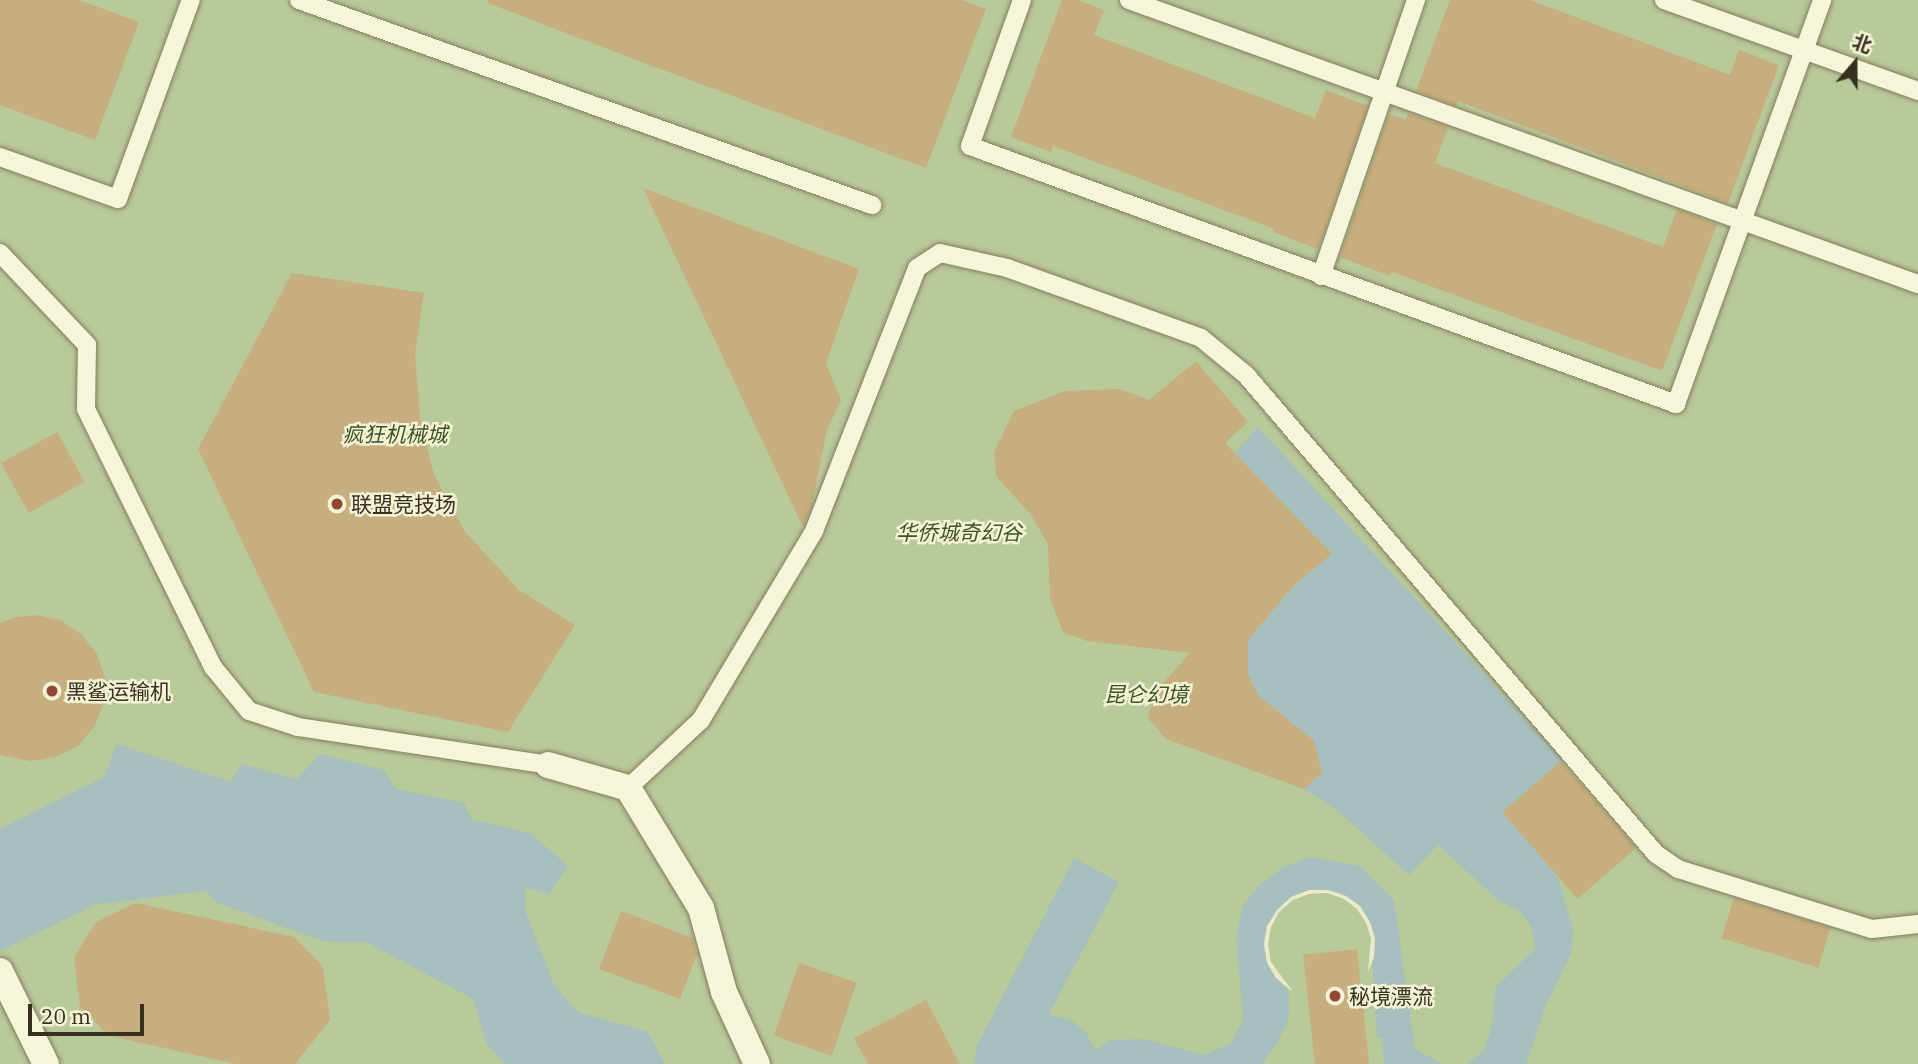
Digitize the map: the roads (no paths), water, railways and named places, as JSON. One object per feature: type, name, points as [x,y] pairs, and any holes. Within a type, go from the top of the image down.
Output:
[{"type":"street","points":[[548,765],[628,788],[701,908],[724,992],[757,1064]]},
{"type":"street","points":[[0,971],[46,1064]]},
{"type":"lane","points":[[0,157],[118,199],[191,0]]},
{"type":"lane","points":[[299,0],[872,205]]},
{"type":"lane","points":[[1022,0],[970,146],[1676,404],[1822,0]]},
{"type":"lane","points":[[1129,0],[1918,284]]},
{"type":"lane","points":[[1321,276],[1416,0]]},
{"type":"lane","points":[[1664,0],[1918,91]]},
{"type":"lane","points":[[0,253],[87,345],[86,408],[213,667],[250,711],[298,727],[548,765]]},
{"type":"lane","points":[[628,788],[701,720],[814,531],[917,268],[940,253],[1007,268],[1201,338],[1246,375],[1656,854],[1678,869],[1872,929],[1918,924]]},
{"type":"water","points":[[1258,427],[1563,760],[1502,812],[1557,876],[1573,928],[1571,954],[1545,1007],[1526,1064],[1467,1064],[1483,1051],[1491,1030],[1496,987],[1535,949],[1532,928],[1520,911],[1499,901],[1438,845],[1409,875],[1337,810],[1304,789],[1314,741],[1258,695],[1248,674],[1248,640],[1294,585],[1332,554],[1235,453]]},
{"type":"water","points":[[117,744],[231,782],[241,764],[297,779],[320,754],[384,770],[396,789],[464,803],[471,819],[530,833],[568,866],[549,894],[525,887],[526,913],[554,985],[578,1012],[648,1032],[665,1064],[505,1064],[487,1045],[473,999],[366,942],[326,942],[218,903],[205,891],[97,904],[0,951],[0,829],[104,777]]},
{"type":"water","points":[[1311,857],[1361,866],[1394,901],[1415,1049],[1442,1064],[1384,1064],[1382,1038],[1377,1038],[1370,922],[1360,906],[1346,896],[1328,890],[1309,890],[1277,910],[1264,944],[1276,978],[1289,991],[1289,1017],[1279,1040],[1262,1064],[974,1064],[976,1048],[1074,858],[1119,882],[1049,1014],[1072,1021],[1086,1032],[1095,1050],[1112,1040],[1143,1039],[1204,1055],[1231,1044],[1243,1018],[1236,936],[1243,906],[1258,886],[1282,868]]},
{"type":"place","name":"联盟竞技场","points":[[337,504]]},
{"type":"place","name":"黑鲨运输机","points":[[52,691]]},
{"type":"place","name":"秘境漂流","points":[[1335,996]]},
{"type":"park label","name":"疯狂机械城","points":[[395,434]]},
{"type":"park label","name":"华侨城奇幻谷","points":[[959,532]]},
{"type":"park label","name":"昆仑幻境","points":[[1146,694]]}]
